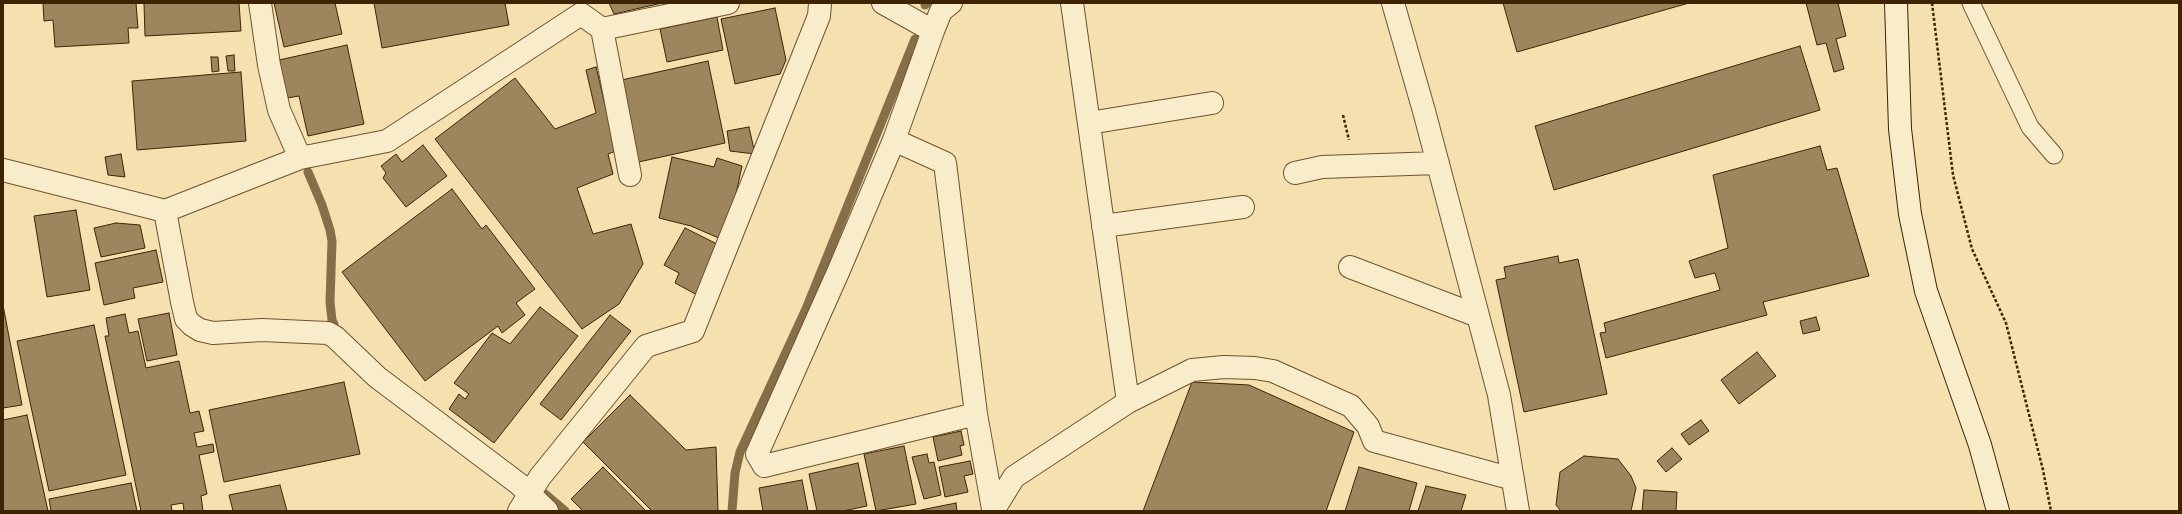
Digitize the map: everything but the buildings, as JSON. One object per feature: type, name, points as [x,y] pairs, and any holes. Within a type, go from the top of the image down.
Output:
[{"type":"street","points":[[260,3],[269,65],[279,110],[300,158]]},
{"type":"street","points":[[602,29],[728,3]]},
{"type":"street","points":[[524,503],[550,465],[646,346],[693,331],[819,16],[820,3]]},
{"type":"street","points":[[884,3],[933,31]]},
{"type":"street","points":[[951,3],[941,11],[894,140],[840,270],[757,454],[764,466],[976,414]]},
{"type":"street","points":[[1072,3],[1128,402]]},
{"type":"street","points":[[1393,3],[1438,162],[1498,395],[1518,511]]},
{"type":"street","points":[[1896,3],[1900,129],[1910,214],[1926,291],[1980,446],[1998,511]]},
{"type":"street","points":[[3,170],[165,211],[300,158],[387,141],[581,14],[602,29],[630,175]]},
{"type":"street","points":[[1089,123],[1212,103]]},
{"type":"street","points":[[894,140],[945,162],[976,414],[993,510]]},
{"type":"street","points":[[1295,172],[1322,167],[1438,162]]},
{"type":"street","points":[[1103,226],[1243,207]]},
{"type":"street","points":[[165,211],[186,319],[192,325],[200,330],[213,333],[294,330],[328,333],[335,337],[377,377],[524,503],[547,511]]},
{"type":"street","points":[[1350,267],[1478,316]]},
{"type":"street","points":[[993,510],[1014,477],[1128,402],[1192,370],[1224,367],[1255,368],[1273,371],[1351,406],[1368,426],[1374,441],[1512,479]]},
{"type":"lane","points":[[1971,3],[2030,127],[2054,155]]},
{"type":"path","points":[[1932,3],[1953,175],[1972,249],[2006,323],[2043,470],[2051,511]]},
{"type":"waterway","points":[[732,511],[735,473],[740,452],[806,309],[915,39]]},
{"type":"waterway","points":[[308,172],[322,205],[332,241],[330,302],[332,320],[334,324]]},
{"type":"waterway","points":[[545,494],[565,511]]}]
